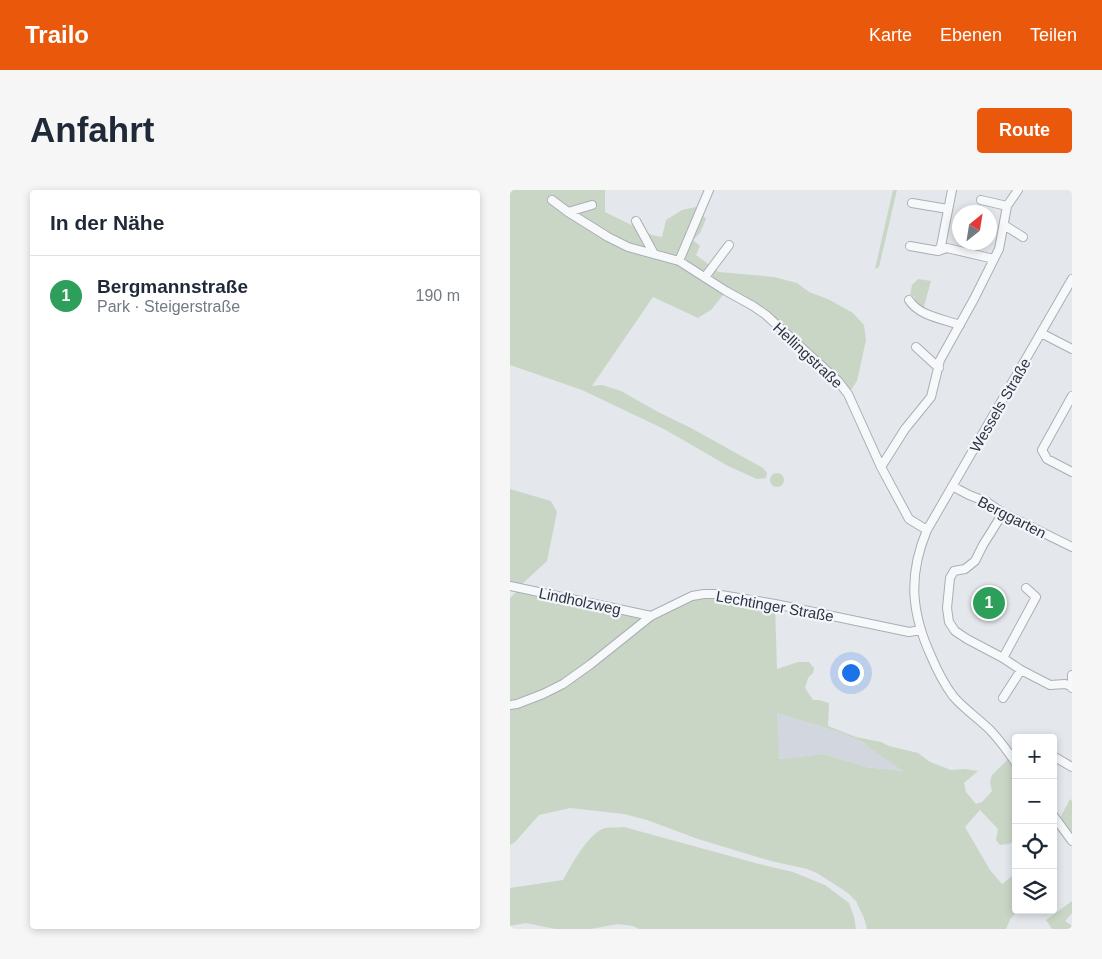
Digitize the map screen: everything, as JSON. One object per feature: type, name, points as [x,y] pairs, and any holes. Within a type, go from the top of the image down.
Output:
[{"type":"street","points":[[679,261],[709,190]]},
{"type":"street","points":[[938,251],[941,246],[952,190]]},
{"type":"street","points":[[881,466],[905,429],[932,397],[940,360],[999,249],[1008,206],[1018,190]]},
{"type":"street","name":"Hellingstraße","points":[[552,200],[608,237],[628,247],[679,261],[766,315],[838,381],[848,394],[908,519],[927,530]]},
{"type":"street","points":[[981,200],[1008,206]]},
{"type":"street","points":[[912,203],[948,209]]},
{"type":"street","points":[[568,212],[592,205]]},
{"type":"street","points":[[636,221],[654,254]]},
{"type":"street","points":[[1004,226],[1023,237]]},
{"type":"street","points":[[705,277],[729,245]]},
{"type":"street","points":[[910,246],[938,251],[947,248],[994,259]]},
{"type":"street","name":"Wessels Straße","points":[[1012,758],[995,735],[960,704],[947,688],[938,672],[917,616],[914,589],[917,561],[927,530],[1072,278]]},
{"type":"street","points":[[908,300],[912,306],[923,312],[960,325]]},
{"type":"street","points":[[1041,332],[1072,349]]},
{"type":"street","points":[[916,347],[938,368]]},
{"type":"street","points":[[1072,396],[1042,450],[1047,459],[1072,472]]},
{"type":"street","name":"Berggarten","points":[[952,486],[1072,547]]},
{"type":"street","points":[[1003,513],[975,560],[965,569],[954,571],[950,578],[947,608],[949,622],[955,630],[967,639],[1050,685],[1065,684],[1072,687],[1072,676]]},
{"type":"street","name":"Lindholzweg","points":[[510,586],[651,616]]},
{"type":"street","points":[[1003,658],[1036,597],[1026,588]]},
{"type":"street","name":"Lechtinger Straße","points":[[510,705],[543,694],[562,684],[591,664],[651,616],[692,596],[715,594],[775,604],[909,632],[921,630]]},
{"type":"street","points":[[1003,698],[1021,670]]},
{"type":"street","points":[[1057,758],[1072,767]]},
{"type":"street","points":[[1057,821],[1072,842]]},
{"type":"shaded area","points":[[777,713],[839,732],[865,743],[904,771],[865,767],[824,754],[778,759]]},
{"type":"green space","points":[[510,190],[605,190],[605,212],[652,235],[662,237],[666,220],[682,210],[696,207],[706,219],[700,233],[693,240],[700,246],[696,255],[719,272],[774,277],[797,283],[809,292],[830,300],[853,313],[864,325],[866,340],[857,381],[848,394],[766,315],[726,291],[712,309],[698,318],[653,297],[592,386],[602,385],[621,391],[763,468],[767,473],[766,478],[757,479],[728,466],[664,429],[582,390],[510,365]]},
{"type":"green space","points":[[893,190],[897,190],[879,267],[875,269]]},
{"type":"green space","points":[[918,279],[931,281],[923,310],[914,304],[915,297],[910,295],[912,285]]},
{"type":"green space","points":[[774,473],[780,473],[784,480],[780,487],[774,487],[770,483],[770,477]]},
{"type":"green space","points":[[510,489],[551,501],[557,512],[547,561],[520,586],[510,584]]},
{"type":"green space","points":[[985,587],[1006,599],[994,619],[973,607]]},
{"type":"green space","points":[[518,590],[651,616],[704,594],[775,604],[777,669],[798,662],[809,662],[814,668],[805,688],[813,700],[829,703],[828,726],[856,737],[918,753],[930,762],[951,770],[965,769],[978,771],[964,783],[966,792],[976,804],[982,802],[992,791],[990,782],[992,775],[1011,756],[1012,842],[1000,845],[996,840],[998,829],[980,810],[965,827],[990,870],[1002,884],[1012,876],[1012,914],[1015,914],[1006,929],[867,929],[856,901],[848,893],[817,873],[698,839],[647,820],[624,814],[570,808],[539,815],[515,842],[510,845],[510,598]],"holes":[[[777,713],[839,732],[865,743],[903,771],[865,767],[824,754],[779,759]]]},
{"type":"green space","points":[[1070,799],[1072,801],[1072,841],[1058,822]]},
{"type":"green space","points":[[624,827],[793,872],[825,885],[849,903],[856,929],[639,929],[633,926],[618,924],[591,929],[555,929],[526,923],[510,926],[510,888],[563,880],[592,836],[605,828]]},
{"type":"green space","points":[[1072,901],[1072,913],[1065,921],[1072,926],[1072,929],[1052,929],[1046,920],[1057,914],[1057,912]]},
{"type":"place","name":"Bergmannstraße","points":[[989,603]]}]
